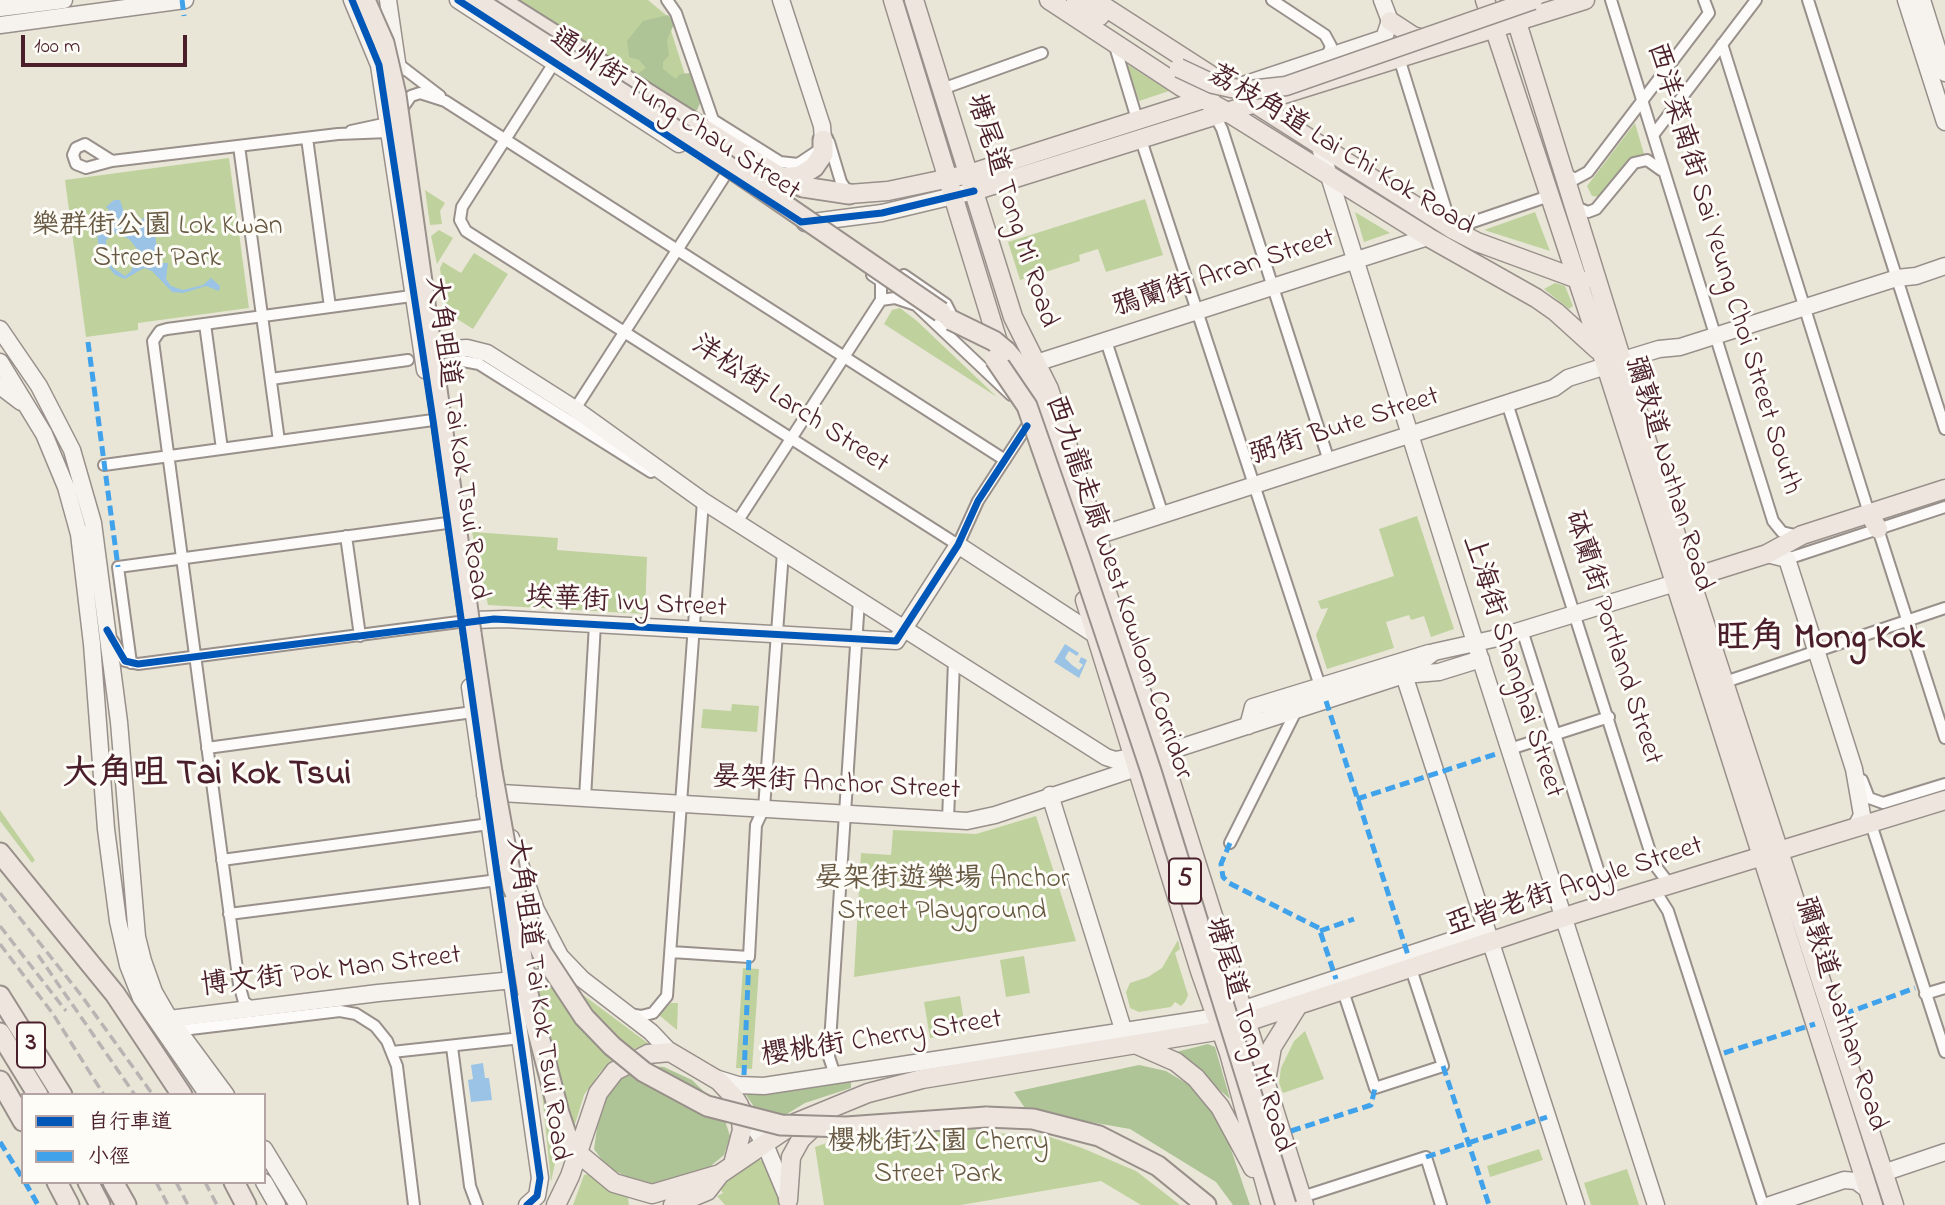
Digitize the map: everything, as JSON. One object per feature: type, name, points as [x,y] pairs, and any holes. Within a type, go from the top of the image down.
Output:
[{"type":"highway","points":[[365,0],[384,43],[396,95],[506,884],[521,961],[559,1113],[566,1134],[578,1153]]},
{"type":"highway","points":[[499,0],[777,171],[817,190],[849,194]]},
{"type":"highway","name":"西九龍走廊 West Kowloon Corridor","points":[[466,1],[637,103],[952,330],[988,351],[1007,373],[1031,418],[1122,679],[1297,1202]]},
{"type":"highway","points":[[777,171],[800,176],[814,167],[823,154],[822,133]]},
{"type":"highway","points":[[952,330],[994,341],[1027,376],[1042,404],[1092,538],[1105,587]]},
{"type":"highway","points":[[0,844],[6,858],[115,994],[181,1093]]},
{"type":"highway","points":[[506,884],[541,953],[584,1017],[626,1058],[683,1094],[731,1114],[781,1125],[846,1127],[986,1117],[1033,1119],[1099,1136],[1158,1166],[1206,1205]]},
{"type":"highway","name":"3","points":[[0,996],[61,1093]]},
{"type":"highway","name":"3","points":[[0,1033],[37,1093]]},
{"type":"highway","points":[[0,1081],[21,1118]]},
{"type":"highway","points":[[58,1184],[69,1205]]},
{"type":"highway","points":[[89,1184],[100,1205]]},
{"type":"highway","points":[[114,1184],[126,1205]]},
{"type":"highway","points":[[235,1184],[246,1205]]},
{"type":"main road","name":"塘尾道 Tong Mi Road","points":[[893,0],[1018,402],[1219,1023],[1271,1205]]},
{"type":"main road","name":"塘尾道 Tong Mi Road","points":[[914,0],[1013,317],[1049,389],[1092,538]]},
{"type":"main road","name":"荔枝角道 Lai Chi Kok Road","points":[[1049,0],[1180,86],[1206,99],[1222,115],[1328,173],[1427,237],[1535,298],[1556,312],[1603,359]]},
{"type":"main road","points":[[1076,0],[1195,77],[1218,85],[1249,90],[1304,81],[1533,0]]},
{"type":"main road","name":"荔枝角道 Lai Chi Kok Road","points":[[1094,0],[1452,229],[1477,242],[1600,286]]},
{"type":"main road","name":"彌敦道 Nathan Road","points":[[1485,0],[1504,25],[1576,207],[1623,360],[1682,581],[1762,856],[1870,1197]]},
{"type":"main road","points":[[1499,0],[1504,25]]},
{"type":"main road","name":"彌敦道 Nathan Road","points":[[1510,0],[1504,25],[1549,196],[1603,359],[1682,581],[1725,681],[1894,1205]]},
{"type":"main road","points":[[849,194],[888,191],[949,179],[971,183],[1141,140],[1580,1]]},
{"type":"main road","points":[[1390,21],[1413,36],[1448,43]]},
{"type":"main road","points":[[1175,51],[1193,74],[1206,99]]},
{"type":"main road","points":[[971,183],[1137,120],[1233,89]]},
{"type":"main road","points":[[1682,581],[1767,554],[1802,535],[1874,521],[1945,489]]},
{"type":"main road","name":"塘尾道 Tong Mi Road","points":[[1105,587],[1165,753],[1268,1089],[1297,1202]]},
{"type":"main road","name":"亞皆老街 Argyle Street","points":[[1219,1023],[1297,1007],[1411,969],[1488,936],[1609,904],[1945,800]]},
{"type":"main road","points":[[1268,1089],[1268,1065],[1272,1046],[1297,1007]]},
{"type":"main road","name":"櫻桃街 Cherry Street","points":[[578,1153],[614,1183],[675,1201],[707,1191],[727,1169],[795,1123],[868,1093],[922,1079],[1135,1044],[1219,1023]]},
{"type":"main road","points":[[1135,1044],[1176,1062],[1207,1090],[1245,1150],[1271,1205]]},
{"type":"main road","points":[[556,1205],[578,1153],[598,1093],[607,1080],[638,1058],[670,1052]]},
{"type":"main road","name":"櫻桃街 Cherry Street","points":[[670,1052],[710,1076]]},
{"type":"main road","points":[[710,1076],[739,1105],[742,1130],[727,1169]]},
{"type":"main road","points":[[789,1202],[791,1157],[801,1139],[837,1105]]},
{"type":"street","points":[[0,8],[64,0]]},
{"type":"street","points":[[0,25],[185,0]]},
{"type":"street","name":"大角咀道 Tai Kok Tsui Road","points":[[352,0],[379,65],[388,127],[421,295],[438,358],[467,621],[493,794],[489,824],[506,884],[513,979],[540,1178],[537,1196],[527,1205]]},
{"type":"street","name":"大角咀道 Tai Kok Tsui Road","points":[[388,0],[405,111],[433,420],[447,523],[467,621],[473,712],[493,794],[536,910],[560,956],[582,979],[629,1014],[670,1052]]},
{"type":"street","points":[[667,0],[676,13],[713,120],[777,171]]},
{"type":"street","points":[[781,0],[822,133],[841,182],[849,194]]},
{"type":"street","points":[[1272,0],[1325,35],[1331,46],[1326,59]]},
{"type":"street","points":[[1233,89],[1384,38],[1390,21],[1382,0]]},
{"type":"street","name":"西洋菜南街 Sai Yeung Choi Street South","points":[[1611,0],[1654,134],[1662,172],[1773,521],[1788,535],[1802,535]]},
{"type":"street","points":[[1564,173],[1575,179],[1584,176],[1709,13],[1704,0]]},
{"type":"street","points":[[1654,134],[1756,0]]},
{"type":"street","points":[[1808,0],[1945,429]]},
{"type":"street","points":[[1906,0],[1945,122]]},
{"type":"street","points":[[1922,0],[1945,73]]},
{"type":"street","name":"通州街 Tung Chau Street","points":[[466,1],[554,63],[801,222],[839,220],[955,197],[971,183]]},
{"type":"street","points":[[1114,43],[1137,120]]},
{"type":"street","points":[[1722,44],[1945,738]]},
{"type":"street","points":[[942,89],[1042,53]]},
{"type":"street","points":[[1399,58],[1452,229],[1549,196]]},
{"type":"street","points":[[397,63],[445,101],[504,141],[1004,460]]},
{"type":"street","points":[[504,141],[554,63]]},
{"type":"street","points":[[112,160],[402,127],[411,96],[420,93],[445,101]]},
{"type":"street","points":[[1222,115],[1329,461]]},
{"type":"street","points":[[307,138],[330,307]]},
{"type":"street","points":[[1141,140],[1320,686]]},
{"type":"street","name":"洋松街 Larch Street","points":[[504,141],[462,206],[460,220],[470,234],[1094,634]]},
{"type":"street","name":"上海街 Shanghai Street","points":[[1319,144],[1480,659],[1656,1205]]},
{"type":"street","points":[[239,146],[279,441]]},
{"type":"street","points":[[1576,207],[1585,212],[1596,209],[1634,163],[1652,162],[1662,172]]},
{"type":"street","points":[[575,409],[726,174]]},
{"type":"street","points":[[839,220],[831,230],[835,249],[881,281]]},
{"type":"street","name":"鴉蘭街 Arran Street","points":[[1036,363],[1427,237]]},
{"type":"street","points":[[1623,360],[1714,336],[1897,278],[1916,276],[1945,267]]},
{"type":"street","points":[[737,522],[881,300],[881,281],[894,269],[946,304],[954,322],[952,330]]},
{"type":"street","points":[[253,1007],[241,996],[229,914],[153,348],[155,335],[160,331],[205,324],[421,295]]},
{"type":"street","points":[[881,300],[895,298],[909,302],[952,330],[1018,402]]},
{"type":"street","points":[[205,324],[222,449]]},
{"type":"street","points":[[0,329],[39,386],[78,467],[93,523],[107,630],[139,949],[166,1025],[207,1093]]},
{"type":"street","points":[[1106,341],[1163,515]]},
{"type":"street","points":[[438,358],[477,349],[575,409],[703,501],[1106,757],[1136,763]]},
{"type":"street","points":[[438,358],[479,364],[688,498],[703,501]]},
{"type":"street","name":"弼街 Bute Street","points":[[1092,538],[1554,388],[1603,359]]},
{"type":"street","points":[[271,379],[408,360]]},
{"type":"street","points":[[0,362],[31,410],[56,461],[79,534],[92,645],[107,829],[125,953],[136,988],[224,1093]]},
{"type":"street","points":[[0,386],[31,410]]},
{"type":"street","name":"砵蘭街 Portland Street","points":[[1507,403],[1763,1205]]},
{"type":"street","points":[[104,465],[433,420]]},
{"type":"street","points":[[904,629],[958,545],[978,501],[1027,426]]},
{"type":"street","points":[[629,1014],[642,1016],[653,1013],[664,1003],[671,952],[703,501]]},
{"type":"street","points":[[1767,554],[1787,559],[1874,521],[1945,507]]},
{"type":"street","points":[[131,663],[118,567],[447,523]]},
{"type":"street","points":[[346,536],[360,636]]},
{"type":"street","points":[[671,952],[749,957],[756,825],[764,808],[783,552]]},
{"type":"street","points":[[1787,559],[1854,769],[1863,825],[1945,1052]]},
{"type":"street","points":[[1248,726],[1253,707],[1682,581]]},
{"type":"street","points":[[841,1075],[834,1072],[829,1058],[859,600]]},
{"type":"street","points":[[1725,681],[1945,608]]},
{"type":"street","name":"埃華街 Ivy Street","points":[[131,663],[196,657],[467,621],[595,624],[896,642],[904,629]]},
{"type":"street","points":[[584,798],[595,624]]},
{"type":"street","points":[[107,630],[116,648],[131,663]]},
{"type":"street","points":[[1522,630],[1609,904]]},
{"type":"street","points":[[1404,675],[1434,652]]},
{"type":"street","points":[[1404,675],[1439,672],[1480,659]]},
{"type":"street","points":[[948,820],[954,661]]},
{"type":"street","points":[[1404,675],[1576,1205]]},
{"type":"street","name":"晏架街 Anchor Street","points":[[493,794],[948,820],[995,815],[1165,753],[1404,675]]},
{"type":"street","points":[[1230,843],[1296,711]]},
{"type":"street","points":[[207,748],[473,712]]},
{"type":"street","points":[[1510,749],[1609,717]]},
{"type":"street","points":[[1854,769],[1869,798],[1878,803],[1945,784]]},
{"type":"street","points":[[1050,795],[1123,1029]]},
{"type":"street","points":[[107,829],[118,823],[125,800]]},
{"type":"street","points":[[222,860],[489,824]]},
{"type":"street","points":[[229,914],[506,884]]},
{"type":"street","name":"亞皆老街 Argyle Street","points":[[1246,1016],[1488,936]]},
{"type":"street","points":[[1343,991],[1375,1088],[1443,1066],[1411,969]]},
{"type":"street","name":"大角咀道 Tai Kok Tsui Road","points":[[513,979],[557,974],[582,979]]},
{"type":"street","name":"博文街 Pok Man Street","points":[[166,1025],[253,1007],[513,979]]},
{"type":"street","points":[[1926,994],[1945,988]]},
{"type":"street","name":"博文街 Pok Man Street","points":[[166,1025],[347,1011],[366,1020],[382,1034],[392,1052]]},
{"type":"street","name":"櫻桃街 Cherry Street","points":[[710,1076],[738,1085],[764,1086],[1123,1029],[1219,1023]]},
{"type":"street","points":[[414,1205],[398,1071],[392,1052],[521,1038]]},
{"type":"street","points":[[452,1047],[470,1186],[477,1205]]},
{"type":"street","points":[[739,1105],[764,1143],[789,1202]]},
{"type":"street","points":[[266,1152],[298,1205]]},
{"type":"street","points":[[1883,1173],[1945,1152]]},
{"type":"street","points":[[1297,1202],[1426,1157],[1441,1205]]},
{"type":"street","points":[[1770,1205],[1844,1180],[1856,1181],[1870,1197]]},
{"type":"street","points":[[265,1184],[277,1205]]},
{"type":"green space","points":[[477,0],[648,0],[666,15],[689,87],[680,96]]},
{"type":"green space","points":[[668,15],[675,22],[667,40],[669,55],[663,62],[663,69],[676,79],[680,74],[690,73],[701,101],[697,110],[689,114],[636,75],[646,68],[639,60],[629,57],[627,41],[643,21]]},
{"type":"green space","points":[[1127,64],[1169,91],[1139,101]]},
{"type":"green space","points":[[1635,123],[1644,154],[1627,162],[1600,197],[1592,196],[1587,186]]},
{"type":"green space","name":"樂群街公園 Lok Kwan Street Park","points":[[229,158],[249,308],[138,323],[138,330],[86,337],[65,180]]},
{"type":"green space","points":[[425,190],[445,203],[440,211],[442,224],[430,225]]},
{"type":"green space","points":[[1145,199],[1163,255],[1106,272],[1098,249],[1079,255],[1080,261],[1020,280],[1008,242]]},
{"type":"green space","points":[[1355,212],[1390,233],[1364,242]]},
{"type":"green space","points":[[1535,212],[1550,251],[1484,230]]},
{"type":"green space","points":[[439,230],[453,238],[437,264],[431,236]]},
{"type":"green space","points":[[474,253],[508,274],[473,329],[446,312],[440,268],[443,262],[461,273]]},
{"type":"green space","points":[[1555,283],[1565,286],[1573,306],[1569,309],[1544,289]]},
{"type":"green space","points":[[900,308],[997,397],[884,324],[892,310]]},
{"type":"green space","points":[[1417,516],[1454,629],[1431,637],[1424,616],[1411,620],[1409,615],[1386,622],[1394,648],[1327,669],[1316,635],[1328,608],[1321,609],[1318,601],[1394,576],[1379,529]]},
{"type":"green space","points":[[472,532],[558,538],[557,550],[647,557],[645,614],[488,605]]},
{"type":"green space","points":[[732,704],[759,706],[757,732],[701,728],[703,709],[731,711]]},
{"type":"green space","points":[[0,810],[35,860],[32,863],[0,821]]},
{"type":"green space","name":"晏架街遊樂場 Anchor Street Playground","points":[[1036,816],[1076,941],[854,977],[861,853],[891,855],[893,830],[976,834]]},
{"type":"green space","points":[[1178,940],[1180,949],[1175,953],[1188,995],[1185,1002],[1181,1006],[1175,1002],[1171,1007],[1139,1012],[1130,1008],[1126,992],[1130,983],[1148,977],[1162,968]]},
{"type":"green space","points":[[1024,956],[1030,993],[1006,997],[1000,960]]},
{"type":"green space","points":[[743,968],[759,969],[752,1069],[736,1068]]},
{"type":"green space","points":[[567,983],[649,1044],[625,1052],[601,1071],[584,1095],[575,1124],[567,1110],[552,1116],[559,1144],[551,1182],[532,994],[547,987]]},
{"type":"green space","points":[[960,996],[966,1033],[930,1038],[924,1002]]},
{"type":"green space","points":[[671,1003],[678,1003],[677,1030],[659,1015]]},
{"type":"green space","points":[[1305,1031],[1324,1079],[1283,1093],[1279,1083],[1281,1068],[1294,1041]]},
{"type":"green space","points":[[1208,1044],[1215,1047],[1230,1099],[1176,1052]]},
{"type":"green space","points":[[1139,1065],[1166,1071],[1196,1089],[1223,1126],[1250,1205],[1233,1205],[1216,1182],[1130,1129],[1027,1111],[1014,1092]]},
{"type":"green space","points":[[647,1066],[664,1067],[692,1080],[721,1108],[730,1136],[724,1155],[706,1170],[659,1185],[629,1178],[607,1167],[594,1149],[598,1121],[607,1094],[620,1079],[635,1069]]},
{"type":"green space","points":[[851,1082],[851,1088],[805,1103],[767,1126],[744,1092],[773,1093]]},
{"type":"green space","name":"櫻桃街公園 Cherry Street Park","points":[[972,1109],[976,1132],[1047,1136],[1082,1148],[1136,1171],[1180,1205],[1141,1205],[1101,1181],[961,1205],[824,1205],[815,1147],[870,1128]]},
{"type":"green space","points":[[1539,1149],[1543,1160],[1490,1177],[1487,1166]]},
{"type":"green space","points":[[755,1159],[763,1161],[769,1171],[782,1205],[725,1205],[717,1196],[723,1193],[717,1185]]},
{"type":"green space","points":[[1627,1169],[1639,1205],[1591,1205],[1584,1183]]},
{"type":"green space","points":[[589,1174],[628,1198],[629,1205],[573,1205],[584,1175]]},
{"type":"water","points":[[114,200],[120,200],[127,221],[136,222],[152,214],[168,225],[169,232],[155,234],[159,263],[168,263],[166,279],[171,286],[183,290],[203,285],[211,278],[220,286],[219,291],[206,286],[183,293],[172,292],[152,271],[144,268],[125,279],[115,275],[100,257],[96,227],[98,215],[102,212],[106,215],[109,210],[106,207]],"holes":[[[114,233],[129,239],[144,258],[143,261],[135,262],[125,276],[113,268],[107,257],[106,240]]]},
{"type":"water","points":[[1065,644],[1079,653],[1077,656],[1069,651],[1065,658],[1072,665],[1079,670],[1083,665],[1079,662],[1081,657],[1087,660],[1079,678],[1054,662]]},
{"type":"water","points":[[483,1063],[485,1078],[489,1078],[492,1100],[471,1102],[468,1080],[473,1079],[471,1065]]},
{"type":"railway","points":[[0,893],[81,995],[152,1093]]},
{"type":"railway","points":[[0,926],[66,1011]]},
{"type":"railway","points":[[0,944],[53,1014],[103,1093]]},
{"type":"railway","points":[[38,955],[134,1093]]},
{"type":"railway","points":[[157,1184],[168,1205]]},
{"type":"railway","points":[[177,1184],[188,1205]]},
{"type":"railway","points":[[206,1184],[217,1205]]},
{"type":"marked path","points":[[182,0],[184,16]]},
{"type":"marked path","points":[[88,342],[118,567]]},
{"type":"marked path","points":[[1326,701],[1408,955]]},
{"type":"marked path","points":[[1357,799],[1499,753]]},
{"type":"marked path","points":[[1230,843],[1221,864],[1223,877],[1229,883],[1319,928],[1336,979]]},
{"type":"marked path","points":[[1320,931],[1354,919]]},
{"type":"marked path","points":[[744,1075],[749,957]]},
{"type":"marked path","points":[[1844,1014],[1915,988]]},
{"type":"marked path","points":[[1724,1053],[1815,1024]]},
{"type":"marked path","points":[[1443,1066],[1489,1205]]},
{"type":"marked path","points":[[1291,1131],[1371,1105],[1375,1088]]},
{"type":"marked path","points":[[1426,1157],[1547,1117]]},
{"type":"marked path","points":[[0,1142],[21,1176]]},
{"type":"marked path","points":[[26,1184],[38,1205]]},
{"type":"cycle path","points":[[352,0],[379,65],[433,420],[540,1178],[537,1196],[527,1205]]},
{"type":"cycle path","points":[[458,0],[801,222],[882,213],[974,191]]},
{"type":"cycle path","points":[[107,630],[125,661],[138,664],[494,619],[896,641],[958,545],[978,501],[1027,426]]},
{"type":"district","name":"旺角 Mong Kok","points":[[1820,641]]},
{"type":"district","name":"大角咀 Tai Kok Tsui","points":[[207,777]]}]
